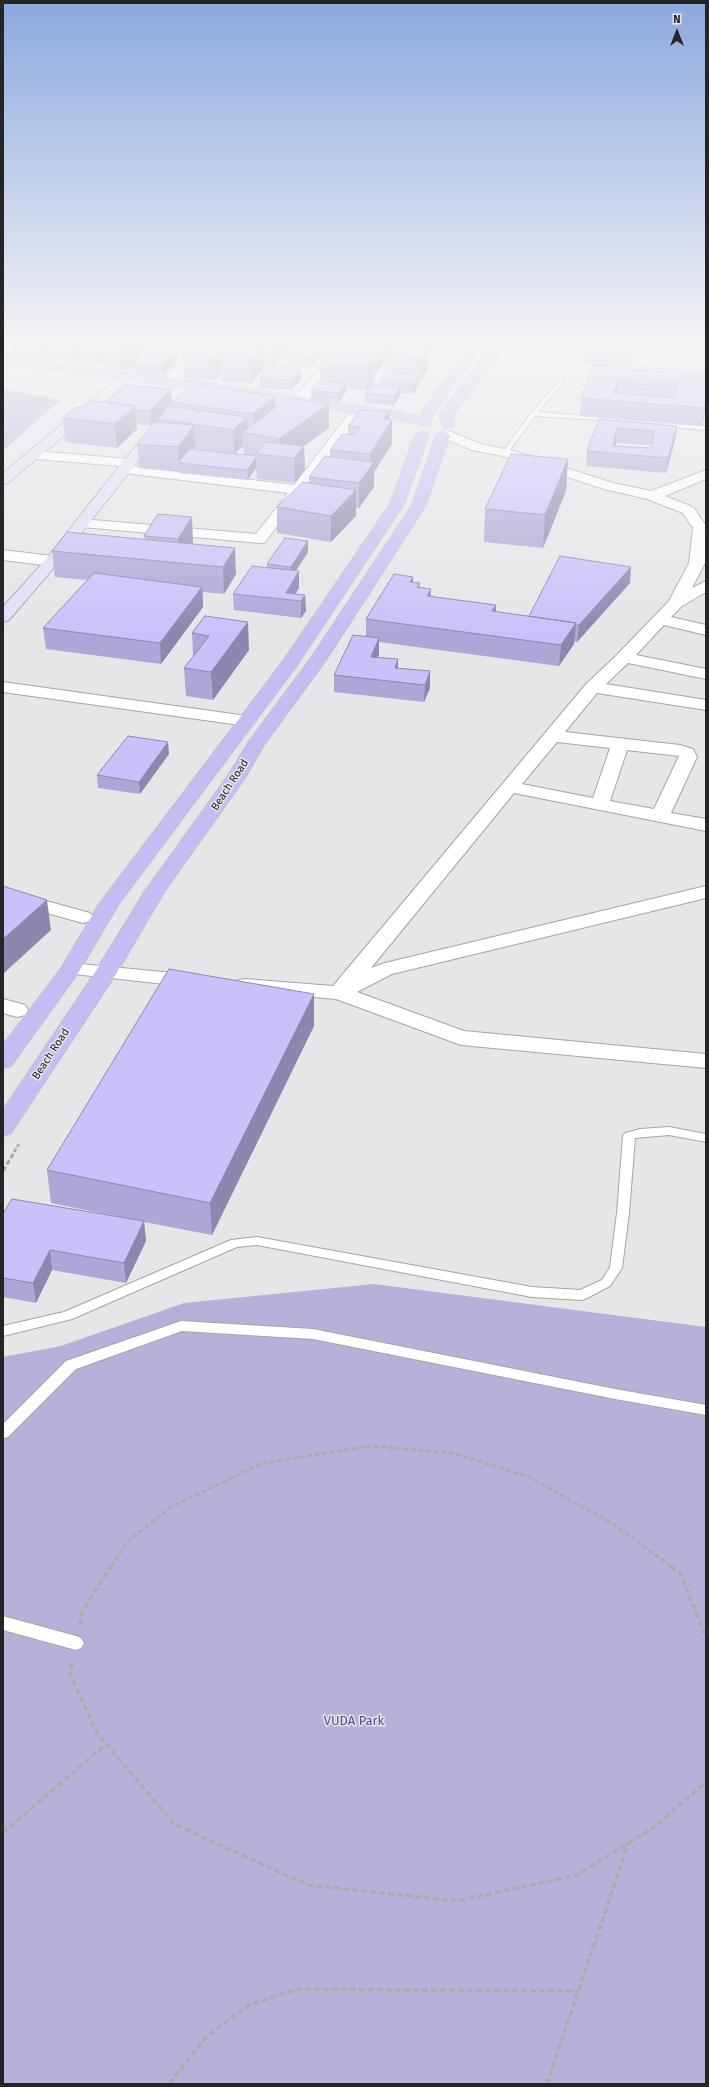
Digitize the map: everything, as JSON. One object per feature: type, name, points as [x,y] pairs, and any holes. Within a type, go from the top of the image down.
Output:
[{"type":"main road","name":"Beach Road","points":[[3,1061],[71,969],[109,904],[289,664],[397,504],[416,439]]},
{"type":"main road","name":"Beach Road","points":[[3,1128],[105,974],[155,891],[236,778],[256,744],[318,660],[419,505],[443,439]]},
{"type":"street","points":[[3,480],[53,439]]},
{"type":"street","points":[[3,617],[52,561],[127,466],[150,439]]},
{"type":"street","points":[[82,523],[260,539],[337,439]]},
{"type":"street","points":[[464,439],[477,447],[505,453],[609,486],[652,496],[697,511],[700,528],[697,563],[683,599]]},
{"type":"street","points":[[36,454],[298,490]]},
{"type":"street","points":[[652,496],[706,474]]},
{"type":"street","points":[[3,555],[52,561]]},
{"type":"street","points":[[339,993],[593,687],[624,657],[659,619],[683,599],[706,586]]},
{"type":"street","points":[[683,599],[706,598]]},
{"type":"street","points":[[659,619],[706,630]]},
{"type":"street","points":[[624,657],[706,674]]},
{"type":"street","points":[[3,687],[247,721]]},
{"type":"street","points":[[593,687],[706,705]]},
{"type":"street","points":[[552,736],[680,750],[687,753],[688,757],[660,816]]},
{"type":"street","points":[[600,804],[620,744]]},
{"type":"street","points":[[510,787],[706,824]]},
{"type":"street","points":[[339,993],[385,969],[703,894]]},
{"type":"street","points":[[3,895],[83,917]]},
{"type":"street","points":[[71,969],[105,974],[339,993],[461,1038],[706,1061]]},
{"type":"lane","points":[[505,453],[515,439]]},
{"type":"lane","points":[[3,1331],[67,1316],[236,1243],[257,1241],[532,1292],[582,1295],[606,1283],[616,1268],[623,1212],[629,1136],[640,1133],[669,1131],[706,1138]]},
{"type":"lane","points":[[3,1433],[71,1365],[181,1326],[313,1334],[607,1393],[706,1410]]},
{"type":"lane","points":[[3,1623],[76,1643]]},
{"type":"path","points":[[706,1636],[680,1572],[616,1525],[529,1477],[452,1453],[371,1446],[263,1463],[171,1507],[127,1542],[82,1612],[70,1674],[97,1733],[174,1824],[308,1884],[457,1901],[577,1875],[656,1826],[706,1782]]},
{"type":"path","points":[[3,1833],[106,1744]]},
{"type":"path","points":[[547,2084],[628,1843]]},
{"type":"path","points":[[171,2084],[172,2080],[207,2036],[219,2027],[249,2005],[298,1989],[578,1991]]},
{"type":"green space","points":[[3,439],[16,439],[3,451]]},
{"type":"green space","name":"VUDA Park","points":[[374,1284],[706,1327],[706,2084],[3,2084],[3,1357],[61,1346],[184,1303]]},
{"type":"building","points":[[141,439],[184,439],[178,447],[137,444]]},
{"type":"building","points":[[338,439],[379,439],[370,454],[330,450]]},
{"type":"building","points":[[591,439],[614,439],[613,446],[651,448],[653,439],[673,439],[668,458],[587,451]]},
{"type":"building","points":[[266,442],[304,446],[294,458],[256,454]]},
{"type":"building","points":[[189,449],[256,456],[256,458],[247,470],[178,463]]},
{"type":"building","points":[[511,454],[568,459],[545,515],[485,509]]},
{"type":"building","points":[[325,456],[374,462],[359,483],[309,477]]},
{"type":"building","points":[[303,482],[356,490],[331,516],[277,507]]},
{"type":"building","points":[[158,514],[192,517],[178,539],[144,536]]},
{"type":"building","points":[[67,532],[235,548],[223,567],[52,551]]},
{"type":"building","points":[[285,538],[308,541],[291,567],[267,564]]},
{"type":"building","points":[[560,556],[631,567],[579,625],[575,625],[576,623],[529,616]]},
{"type":"building","points":[[252,566],[299,571],[286,593],[305,595],[301,601],[233,594]]},
{"type":"building","points":[[94,573],[202,587],[160,643],[43,628]]},
{"type":"building","points":[[394,574],[413,577],[410,582],[420,583],[417,587],[431,589],[427,596],[496,605],[492,611],[576,623],[561,645],[366,619]]},
{"type":"building","points":[[205,616],[248,622],[211,672],[184,668],[209,636],[192,633]]},
{"type":"building","points":[[353,635],[379,638],[371,657],[398,659],[395,668],[430,671],[425,685],[334,675]]},
{"type":"building","points":[[128,736],[168,742],[139,782],[97,775]]},
{"type":"building","points":[[3,886],[47,900],[3,939]]},
{"type":"building","points":[[169,969],[314,994],[210,1203],[47,1170]]},
{"type":"building","points":[[12,1199],[144,1221],[124,1263],[50,1250],[33,1283],[3,1278],[3,1214]]}]
